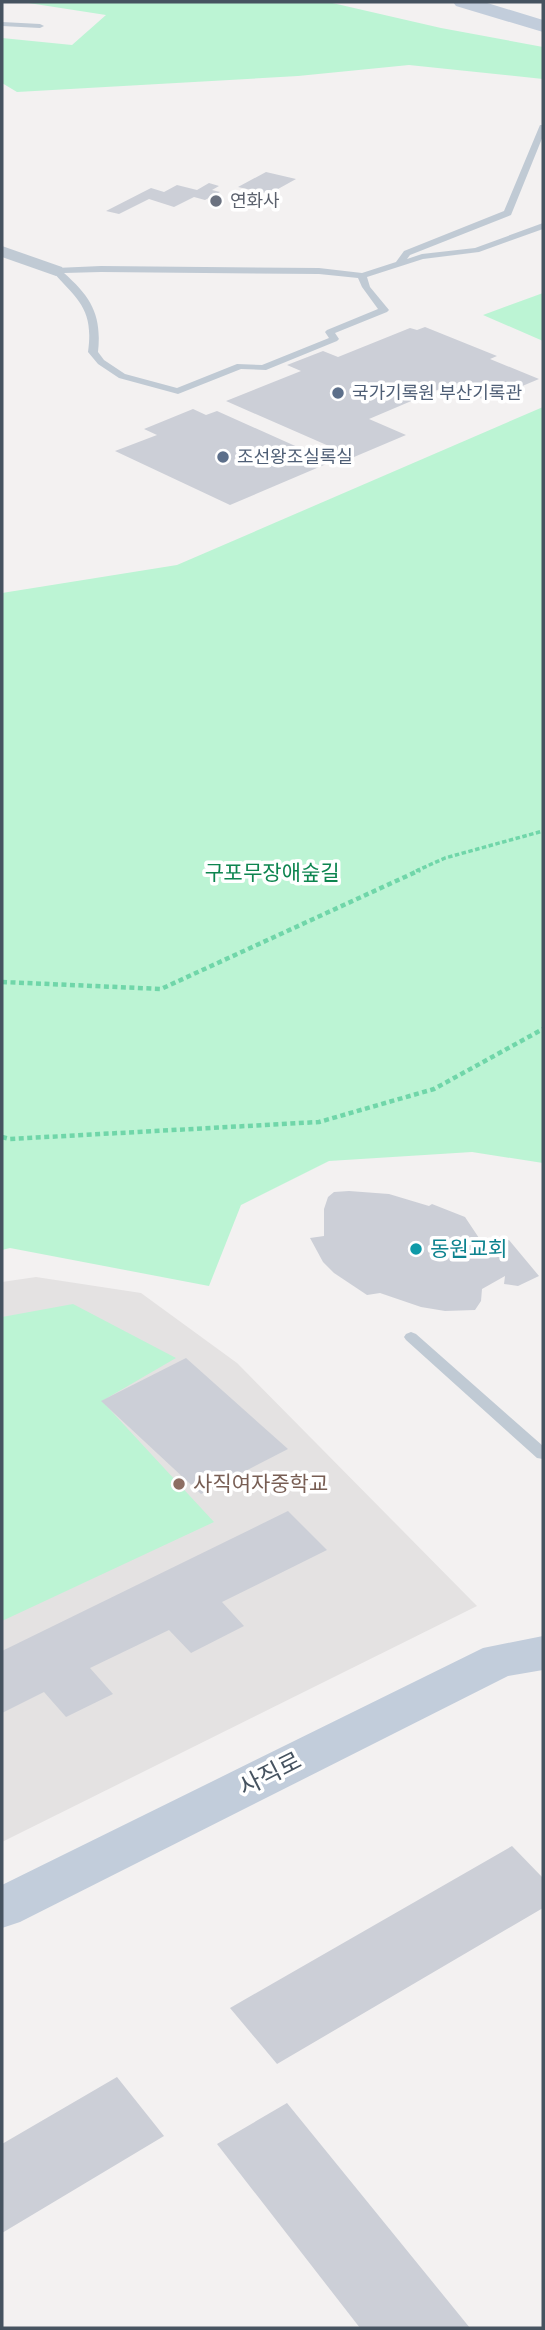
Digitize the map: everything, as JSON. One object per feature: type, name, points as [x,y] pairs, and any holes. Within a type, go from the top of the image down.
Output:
[{"type":"main road","points":[[463,2],[543,26]]},
{"type":"main road","points":[[517,2],[543,9]]},
{"type":"main road","name":"사직로","points":[[2,1909],[499,1660],[543,1653]]},
{"type":"street","points":[[2,251],[55,271]]},
{"type":"lane","points":[[2,24],[40,26]]},
{"type":"lane","points":[[400,263],[407,253],[508,213],[543,127]]},
{"type":"lane","points":[[55,271],[319,271],[362,276],[400,263],[449,252],[476,250],[543,226]]},
{"type":"lane","points":[[55,271],[73,286],[93,312],[97,332],[93,352],[101,362],[122,376],[178,391],[240,366],[263,368],[334,339],[330,332],[384,310],[366,287],[362,276]]},
{"type":"lane","points":[[411,1337],[543,1454]]},
{"type":"path","points":[[2,982],[161,989],[445,858],[543,831]]},
{"type":"path","points":[[2,1138],[319,1122],[434,1089],[543,1029]]},
{"type":"shaded area","name":"사직여자중학교","points":[[36,1277],[141,1293],[237,1363],[477,1606],[2,1842],[2,1282]]},
{"type":"green space","points":[[22,2],[328,2],[441,28],[543,47],[543,79],[409,65],[298,76],[17,92],[2,83],[2,38],[72,45],[106,15]]},
{"type":"green space","points":[[543,293],[543,341],[483,315]]},
{"type":"green space","name":"구포무장애숲길","points":[[543,407],[543,1163],[472,1152],[329,1161],[241,1205],[209,1286],[10,1248],[2,1250],[2,593],[177,565]]},
{"type":"green space","points":[[73,1304],[176,1358],[102,1401],[214,1522],[2,1621],[2,1317]]},
{"type":"building","points":[[266,172],[296,179],[269,194],[238,187]]},
{"type":"building","points":[[209,183],[219,186],[212,190],[220,192],[205,200],[194,197],[174,207],[149,199],[119,214],[106,211],[151,188],[164,192],[177,185],[197,190]]},
{"type":"building","name":"국가기록원 부산기록관","points":[[425,327],[497,356],[490,359],[539,379],[487,401],[449,385],[369,419],[406,435],[354,457],[226,401],[301,371],[287,365],[323,351],[338,357],[410,328],[417,330]]},
{"type":"building","name":"조선왕조실록실","points":[[193,409],[206,415],[217,411],[331,462],[230,505],[115,451],[157,435],[144,429]]},
{"type":"building","name":"동원교회","points":[[334,1192],[389,1194],[429,1206],[432,1204],[465,1217],[485,1247],[509,1240],[539,1276],[518,1286],[504,1284],[505,1276],[482,1289],[481,1301],[475,1310],[445,1311],[421,1307],[380,1293],[367,1295],[334,1273],[323,1262],[310,1238],[324,1236],[324,1209],[328,1197]]},
{"type":"building","points":[[186,1358],[288,1449],[201,1494],[101,1401]]},
{"type":"building","points":[[288,1511],[327,1550],[222,1602],[244,1626],[191,1653],[169,1630],[90,1668],[113,1694],[66,1717],[44,1692],[2,1713],[2,1651]]},
{"type":"building","points":[[512,1846],[543,1878],[543,1908],[277,2064],[230,2008]]},
{"type":"building","points":[[117,2077],[164,2136],[2,2233],[2,2144]]},
{"type":"building","points":[[287,2103],[470,2328],[360,2328],[217,2144]]},
{"type":"place","name":"연화사","points":[[216,201]]},
{"type":"place","name":"국가기록원 부산기록관","points":[[338,393]]},
{"type":"place","name":"조선왕조실록실","points":[[223,457]]},
{"type":"place","name":"동원교회","points":[[416,1249]]},
{"type":"place","name":"사직여자중학교","points":[[179,1484]]}]
